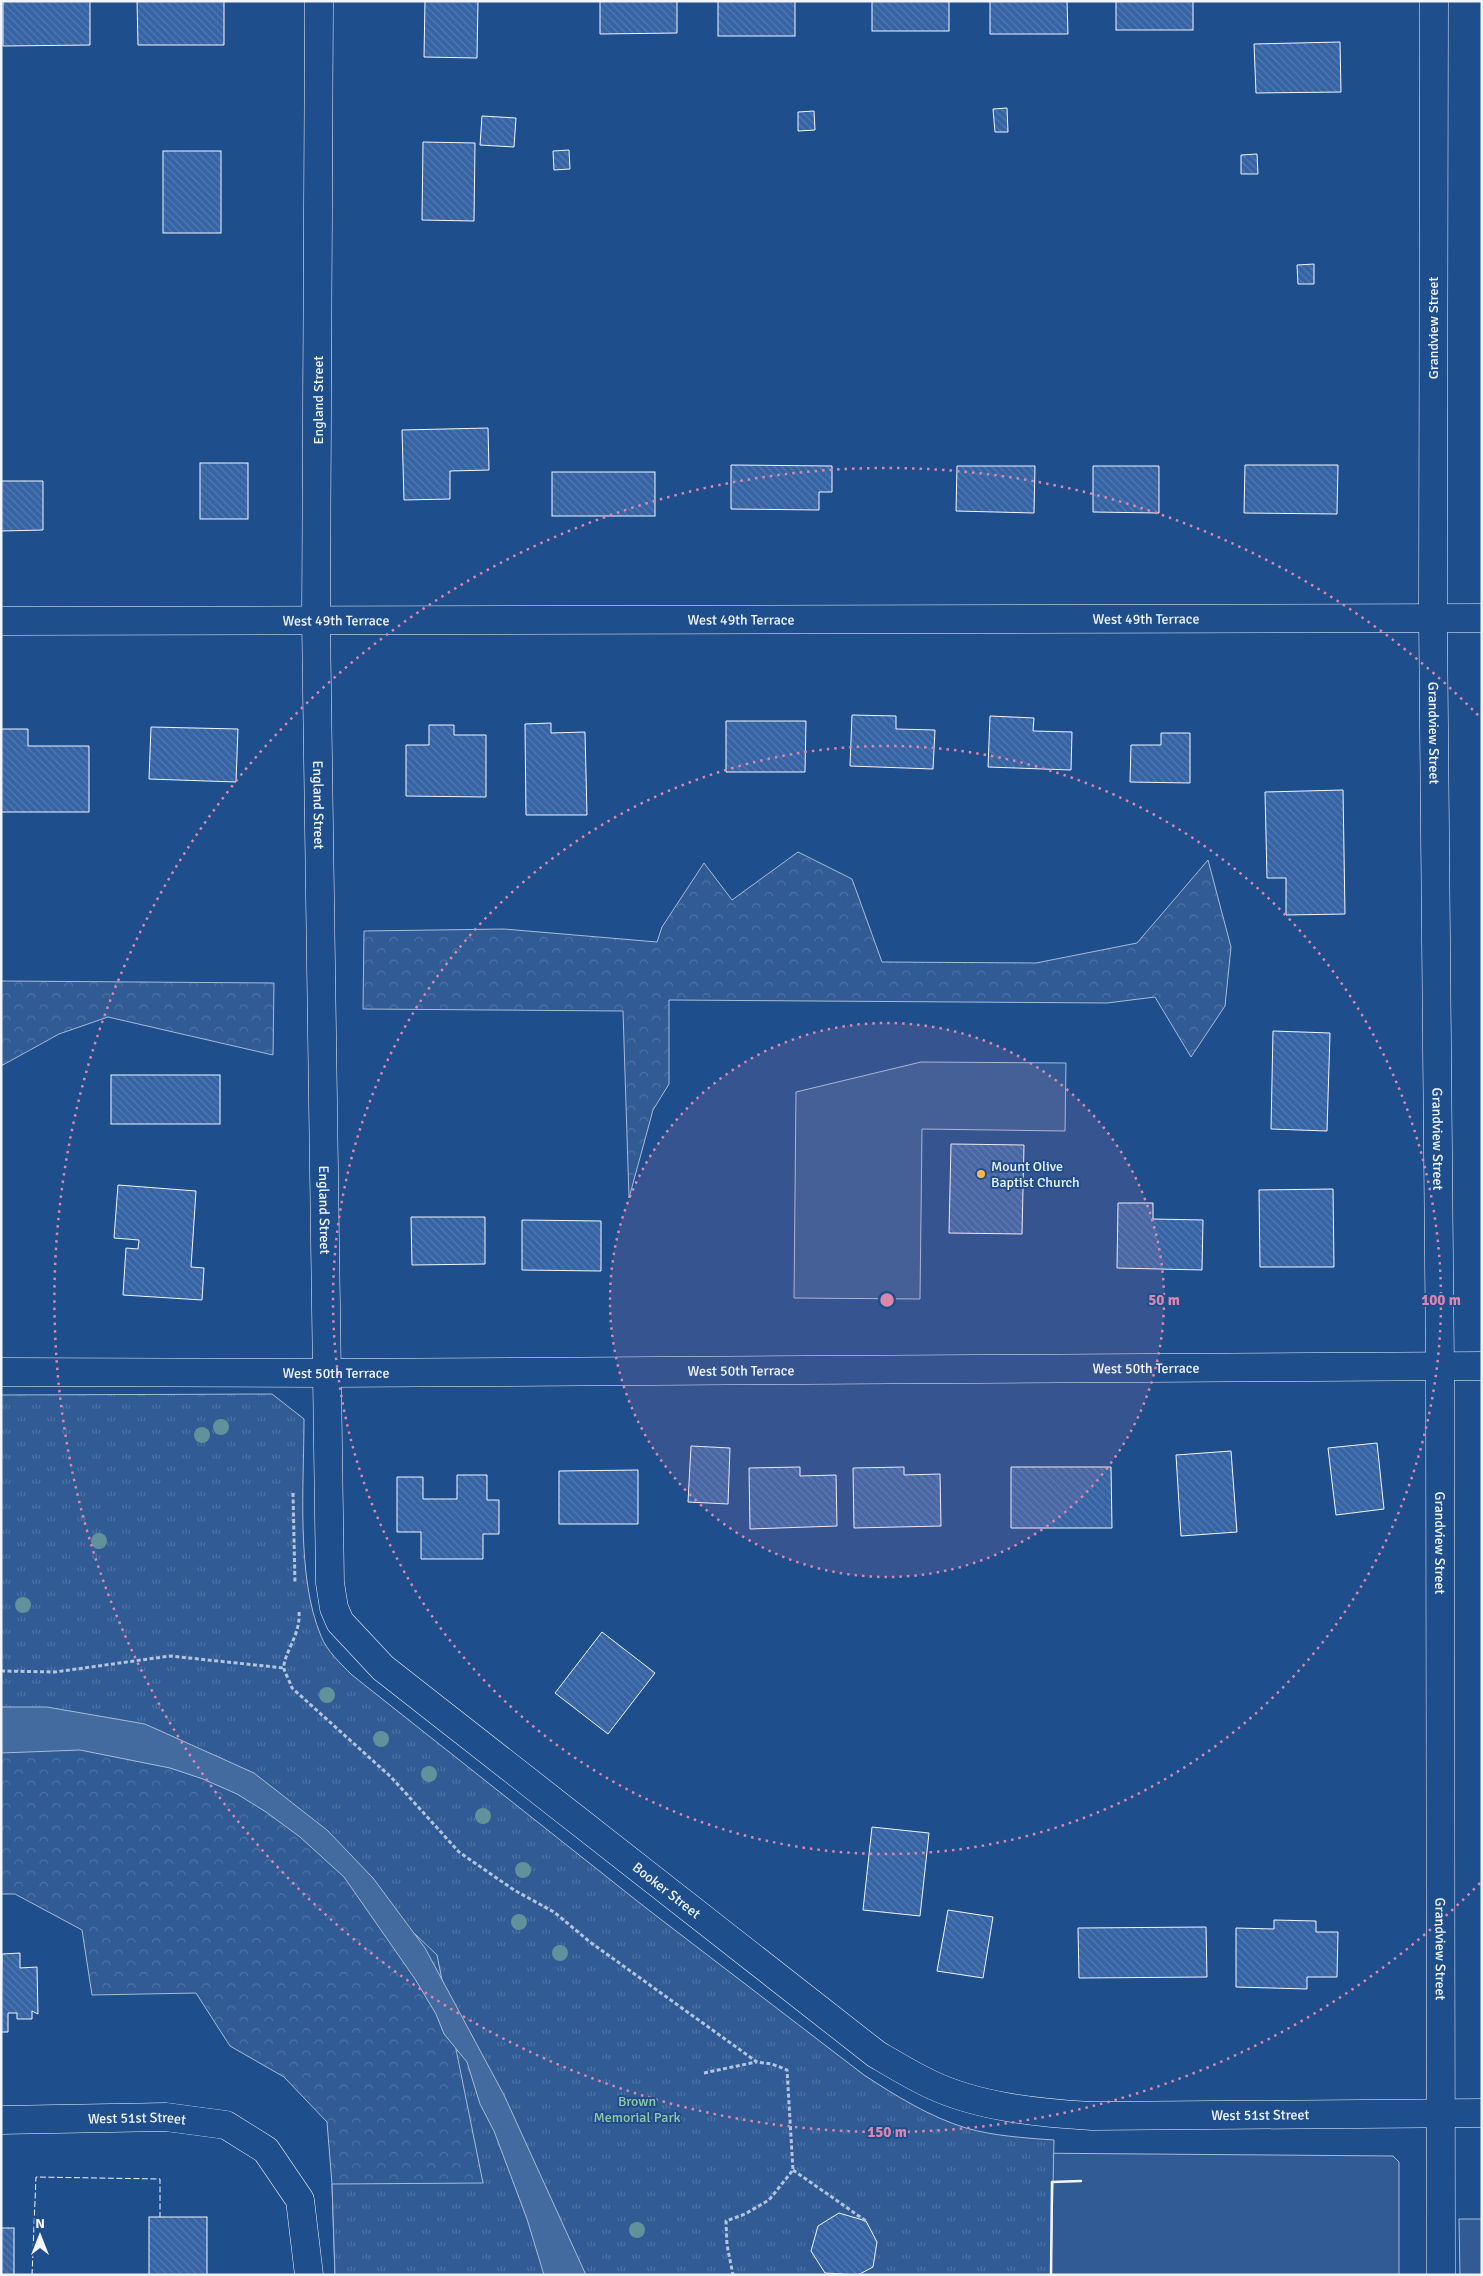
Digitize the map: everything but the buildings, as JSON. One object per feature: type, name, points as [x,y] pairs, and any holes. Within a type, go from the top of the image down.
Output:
[{"type":"street","name":"England Street","points":[[319,1],[316,621],[330,1583],[334,1608]]},
{"type":"street","name":"Grandview Street","points":[[1434,1],[1433,619],[1440,1367],[1441,2275]]},
{"type":"street","name":"West 49th Terrace","points":[[1,621],[1482,618]]},
{"type":"street","name":"West 50th Terrace","points":[[1,1372],[327,1373],[1482,1366]]},
{"type":"street","name":"Booker Street","points":[[334,1608],[340,1622],[383,1668],[876,2054],[931,2084],[980,2100],[1037,2113]]},
{"type":"street","name":"West 51st Street","points":[[1037,2113],[1092,2116],[1482,2113]]},
{"type":"street","name":"West 51st Street","points":[[1,2120],[166,2117],[226,2125],[266,2150],[300,2200],[309,2275]]},
{"type":"path","points":[[293,1484],[293,1572],[295,1588]]},
{"type":"path","points":[[298,1604],[300,1621],[295,1640],[285,1659],[284,1668],[292,1688],[391,1777],[459,1852],[514,1890],[554,1912],[590,1942],[757,2062]]},
{"type":"path","points":[[1,1671],[55,1672],[170,1656],[284,1668]]},
{"type":"path","points":[[704,2073],[757,2062],[772,2064],[787,2070],[793,2170],[769,2200],[745,2214],[726,2220],[727,2245],[733,2275]]},
{"type":"path","points":[[793,2170],[866,2221]]},
{"type":"shaded area","points":[[921,1062],[1066,1063],[1065,1131],[922,1129],[920,1299],[794,1298],[796,1092]]},
{"type":"shaded area","points":[[1,1707],[47,1707],[145,1724],[254,1773],[327,1830],[373,1878],[425,1948],[504,2095],[586,2275],[544,2275],[527,2219],[494,2131],[480,2104],[467,2062],[444,2034],[436,2014],[415,1979],[344,1877],[300,1837],[266,1812],[237,1794],[203,1779],[170,1768],[80,1750],[1,1753]]},
{"type":"shaded area","points":[[878,2104],[1023,2153],[1393,2156],[1399,2162],[1399,2275],[866,2275]]},
{"type":"shaded area","points":[[1459,2219],[1482,2219],[1482,2275],[1460,2275]]},
{"type":"green space","points":[[798,852],[852,879],[882,962],[1036,963],[1137,943],[1208,860],[1231,947],[1225,1006],[1191,1057],[1155,997],[1107,1003],[669,1000],[669,1084],[653,1110],[629,1198],[623,1011],[363,1009],[364,931],[504,929],[657,942],[662,927],[704,863],[732,900]]},
{"type":"green space","points":[[1,981],[274,983],[273,1055],[108,1017],[59,1034],[1,1066]]},
{"type":"green space","name":"Brown Memorial Park","points":[[272,1394],[304,1419],[303,1530],[308,1586],[313,1612],[321,1636],[334,1657],[352,1675],[646,1908],[864,2075],[888,2091],[939,2118],[966,2128],[999,2135],[1054,2140],[1051,2275],[335,2275],[332,2184],[483,2183],[437,1955],[241,1768],[1,1714],[1,1395]]},
{"type":"green space","points":[[1,1713],[241,1768],[434,1948],[502,2073],[593,2275],[335,2275],[332,2184],[327,2122],[284,2077],[230,2046],[196,1993],[92,1995],[82,1930],[15,1894],[1,1894]]},
{"type":"fence","points":[[32,2275],[36,2177],[160,2179],[160,2217]]},
{"type":"wall","points":[[1051,2275],[1052,2182],[1081,2181]]},
{"type":"place","name":"Mount Olive Baptist Church","points":[[981,1174]]}]
